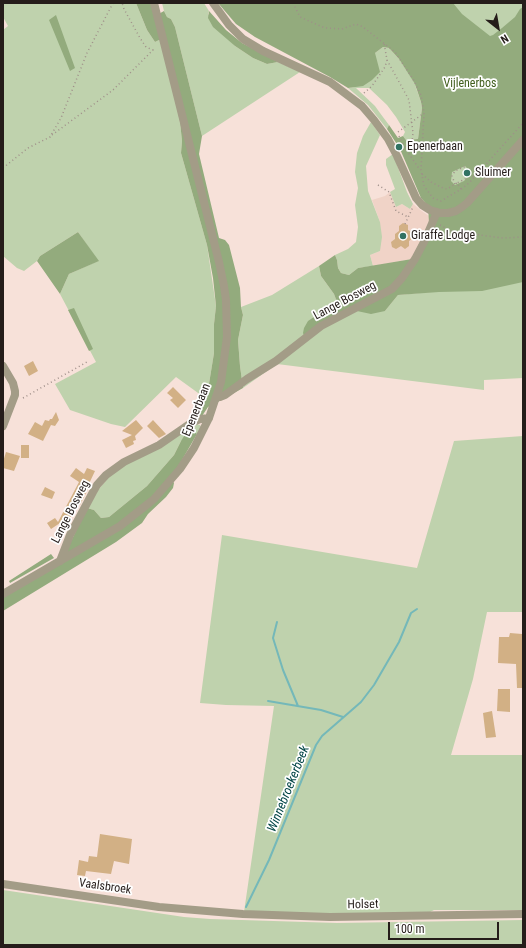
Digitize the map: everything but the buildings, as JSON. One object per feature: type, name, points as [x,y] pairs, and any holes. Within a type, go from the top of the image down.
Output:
[{"type":"street","name":"Epenerbaan","points":[[3,594],[120,526],[154,499],[187,460],[200,438],[209,418],[221,382],[227,337],[224,286],[154,3]]},
{"type":"street","points":[[213,3],[229,25],[243,39],[263,51],[330,82],[362,106],[388,139],[398,156],[418,201],[426,208],[437,212],[448,213],[456,211],[467,203],[523,140]]},
{"type":"street","name":"Lange Bosweg","points":[[217,396],[220,398],[276,361],[321,326],[392,289],[402,278],[415,259],[437,212]]},
{"type":"street","points":[[3,366],[14,387],[15,395],[3,426]]},
{"type":"street","name":"Lange Bosweg","points":[[60,561],[70,535],[90,497],[97,485],[106,475],[124,462],[159,445],[191,423],[200,419],[209,418]]},
{"type":"street","name":"Vaalsbroek","points":[[3,884],[114,901],[204,911]]},
{"type":"street","name":"Holset","points":[[204,911],[330,917],[523,914]]},
{"type":"path","points":[[50,137],[61,118],[90,46],[113,3]]},
{"type":"path","points":[[3,168],[28,148],[50,137],[113,90],[153,50],[146,47],[140,38],[122,3]]},
{"type":"path","points":[[292,3],[300,17],[325,28],[342,29],[356,24],[363,27],[394,52],[413,78],[421,95],[424,113],[420,170]]},
{"type":"path","points":[[384,43],[387,60],[409,100],[413,133],[412,142],[407,151]]},
{"type":"path","points":[[364,92],[372,86],[380,76],[387,60]]},
{"type":"path","points":[[398,132],[424,113]]},
{"type":"path","points":[[399,136],[420,170],[424,186],[433,198],[441,201],[461,189],[474,177],[523,123]]},
{"type":"path","points":[[461,189],[456,184],[452,176],[455,171],[464,167],[474,177]]},
{"type":"path","points":[[422,174],[431,182],[447,189],[464,179],[469,173]]},
{"type":"path","points":[[378,185],[389,192],[396,211],[408,217]]},
{"type":"path","points":[[405,224],[418,201]]},
{"type":"path","points":[[433,221],[457,234],[472,234],[503,238],[523,236]]},
{"type":"path","points":[[12,403],[87,362]]},
{"type":"shaded area","points":[[390,192],[396,207],[402,204],[410,209],[413,204],[429,216],[429,224],[412,259],[373,266],[370,255],[380,251],[380,222],[372,200],[385,196]]},
{"type":"green space","points":[[3,3],[136,3],[147,30],[155,42],[161,39],[180,122],[182,141],[181,153],[207,245],[216,306],[214,324],[214,353],[208,390],[205,398],[176,377],[125,427],[111,424],[70,410],[55,384],[96,362],[60,294],[69,274],[98,261],[78,232],[40,256],[37,261],[24,271],[17,268],[3,256],[3,30],[8,26],[3,17]]},
{"type":"green space","points":[[136,3],[151,3],[155,16],[164,11],[167,17],[171,19],[175,27],[202,136],[199,154],[219,238],[225,240],[229,245],[240,288],[243,315],[238,340],[243,388],[208,407],[202,416],[190,422],[202,405],[208,390],[214,353],[214,324],[216,306],[213,278],[207,245],[181,153],[182,141],[180,122],[161,39],[155,42],[147,30]]},
{"type":"green space","points":[[162,3],[204,3],[209,11],[208,14],[235,46],[253,58],[267,64],[278,62],[300,72],[202,136],[175,27],[171,19],[167,17]]},
{"type":"green space","name":"Vijlenerbos","points":[[218,3],[453,3],[462,14],[490,36],[515,17],[523,7],[523,282],[482,291],[398,295],[385,311],[371,314],[357,311],[334,320],[306,341],[303,333],[308,321],[314,317],[321,318],[330,314],[337,302],[334,294],[321,276],[319,266],[335,255],[338,268],[341,273],[349,275],[358,268],[412,259],[429,223],[428,206],[421,198],[400,149],[387,129],[389,125],[398,138],[403,136],[406,140],[418,139],[422,108],[421,102],[415,84],[399,59],[389,48],[383,47],[375,53],[380,72],[372,80],[363,86],[348,88],[255,37],[236,24]],"holes":[[[465,166],[469,170],[469,175],[464,181],[455,185],[451,181],[452,172]]]},
{"type":"green space","points":[[227,3],[523,3],[523,378],[484,380],[484,390],[277,364],[243,388],[238,340],[243,315],[241,307],[272,295],[319,266],[321,276],[334,294],[337,302],[330,314],[321,318],[326,326],[357,311],[385,311],[398,295],[430,292],[458,202],[425,105],[415,85],[422,108],[418,139],[406,140],[403,136],[405,132],[387,105],[369,88],[356,88],[375,106],[389,125],[387,129],[368,105],[348,88],[355,87]],"holes":[[[364,29],[396,52],[415,83],[399,59],[389,48],[383,47],[375,53]]]},
{"type":"green space","points":[[209,11],[226,30],[242,43],[278,62],[267,64],[253,58],[235,46],[213,27],[208,18]]},
{"type":"green space","points":[[56,15],[75,68],[70,71],[49,20]]},
{"type":"green space","points":[[371,122],[380,135],[366,166],[368,191],[380,222],[382,237],[380,251],[370,255],[373,266],[358,268],[349,275],[341,273],[338,268],[335,255],[348,249],[356,242],[358,227],[355,205],[358,188],[355,172],[357,153],[363,136]]},
{"type":"green space","points":[[393,154],[413,204],[410,209],[402,204],[396,207],[390,192],[395,189],[386,165],[386,159]]},
{"type":"green space","points":[[78,232],[99,261],[69,274],[60,294],[37,261],[40,256]]},
{"type":"green space","points":[[74,308],[93,349],[89,351],[68,310]]},
{"type":"green space","points":[[196,424],[200,425],[201,427],[197,434],[181,441],[174,455],[147,486],[109,517],[101,518],[94,510],[87,508],[94,495],[113,472]]},
{"type":"green space","points":[[192,431],[197,434],[171,479],[174,483],[173,488],[148,514],[142,523],[116,542],[3,611],[3,591],[64,556],[87,508],[94,510],[101,518],[109,517],[147,486],[174,455],[186,433]]},
{"type":"green space","points":[[523,436],[523,612],[487,612],[473,679],[451,755],[523,755],[523,910],[434,910],[428,913],[362,914],[244,912],[274,706],[200,703],[222,535],[417,568],[454,441]]},
{"type":"green space","points":[[51,554],[54,558],[10,583],[9,581]]},
{"type":"green space","points":[[3,890],[184,917],[210,919],[337,923],[523,920],[523,945],[3,945]]},
{"type":"waterway","name":"Winnebroekerbeek","points":[[246,907],[269,860],[316,745],[322,736],[361,702],[374,685],[399,642],[411,613],[417,609]]},
{"type":"waterway","points":[[277,622],[273,638],[283,670],[298,706]]},
{"type":"waterway","points":[[268,701],[321,710],[343,717]]},
{"type":"place","name":"Epenerbaan","points":[[399,147]]},
{"type":"place","name":"Sluimer","points":[[467,173]]},
{"type":"place","name":"Giraffe Lodge","points":[[403,236]]}]
